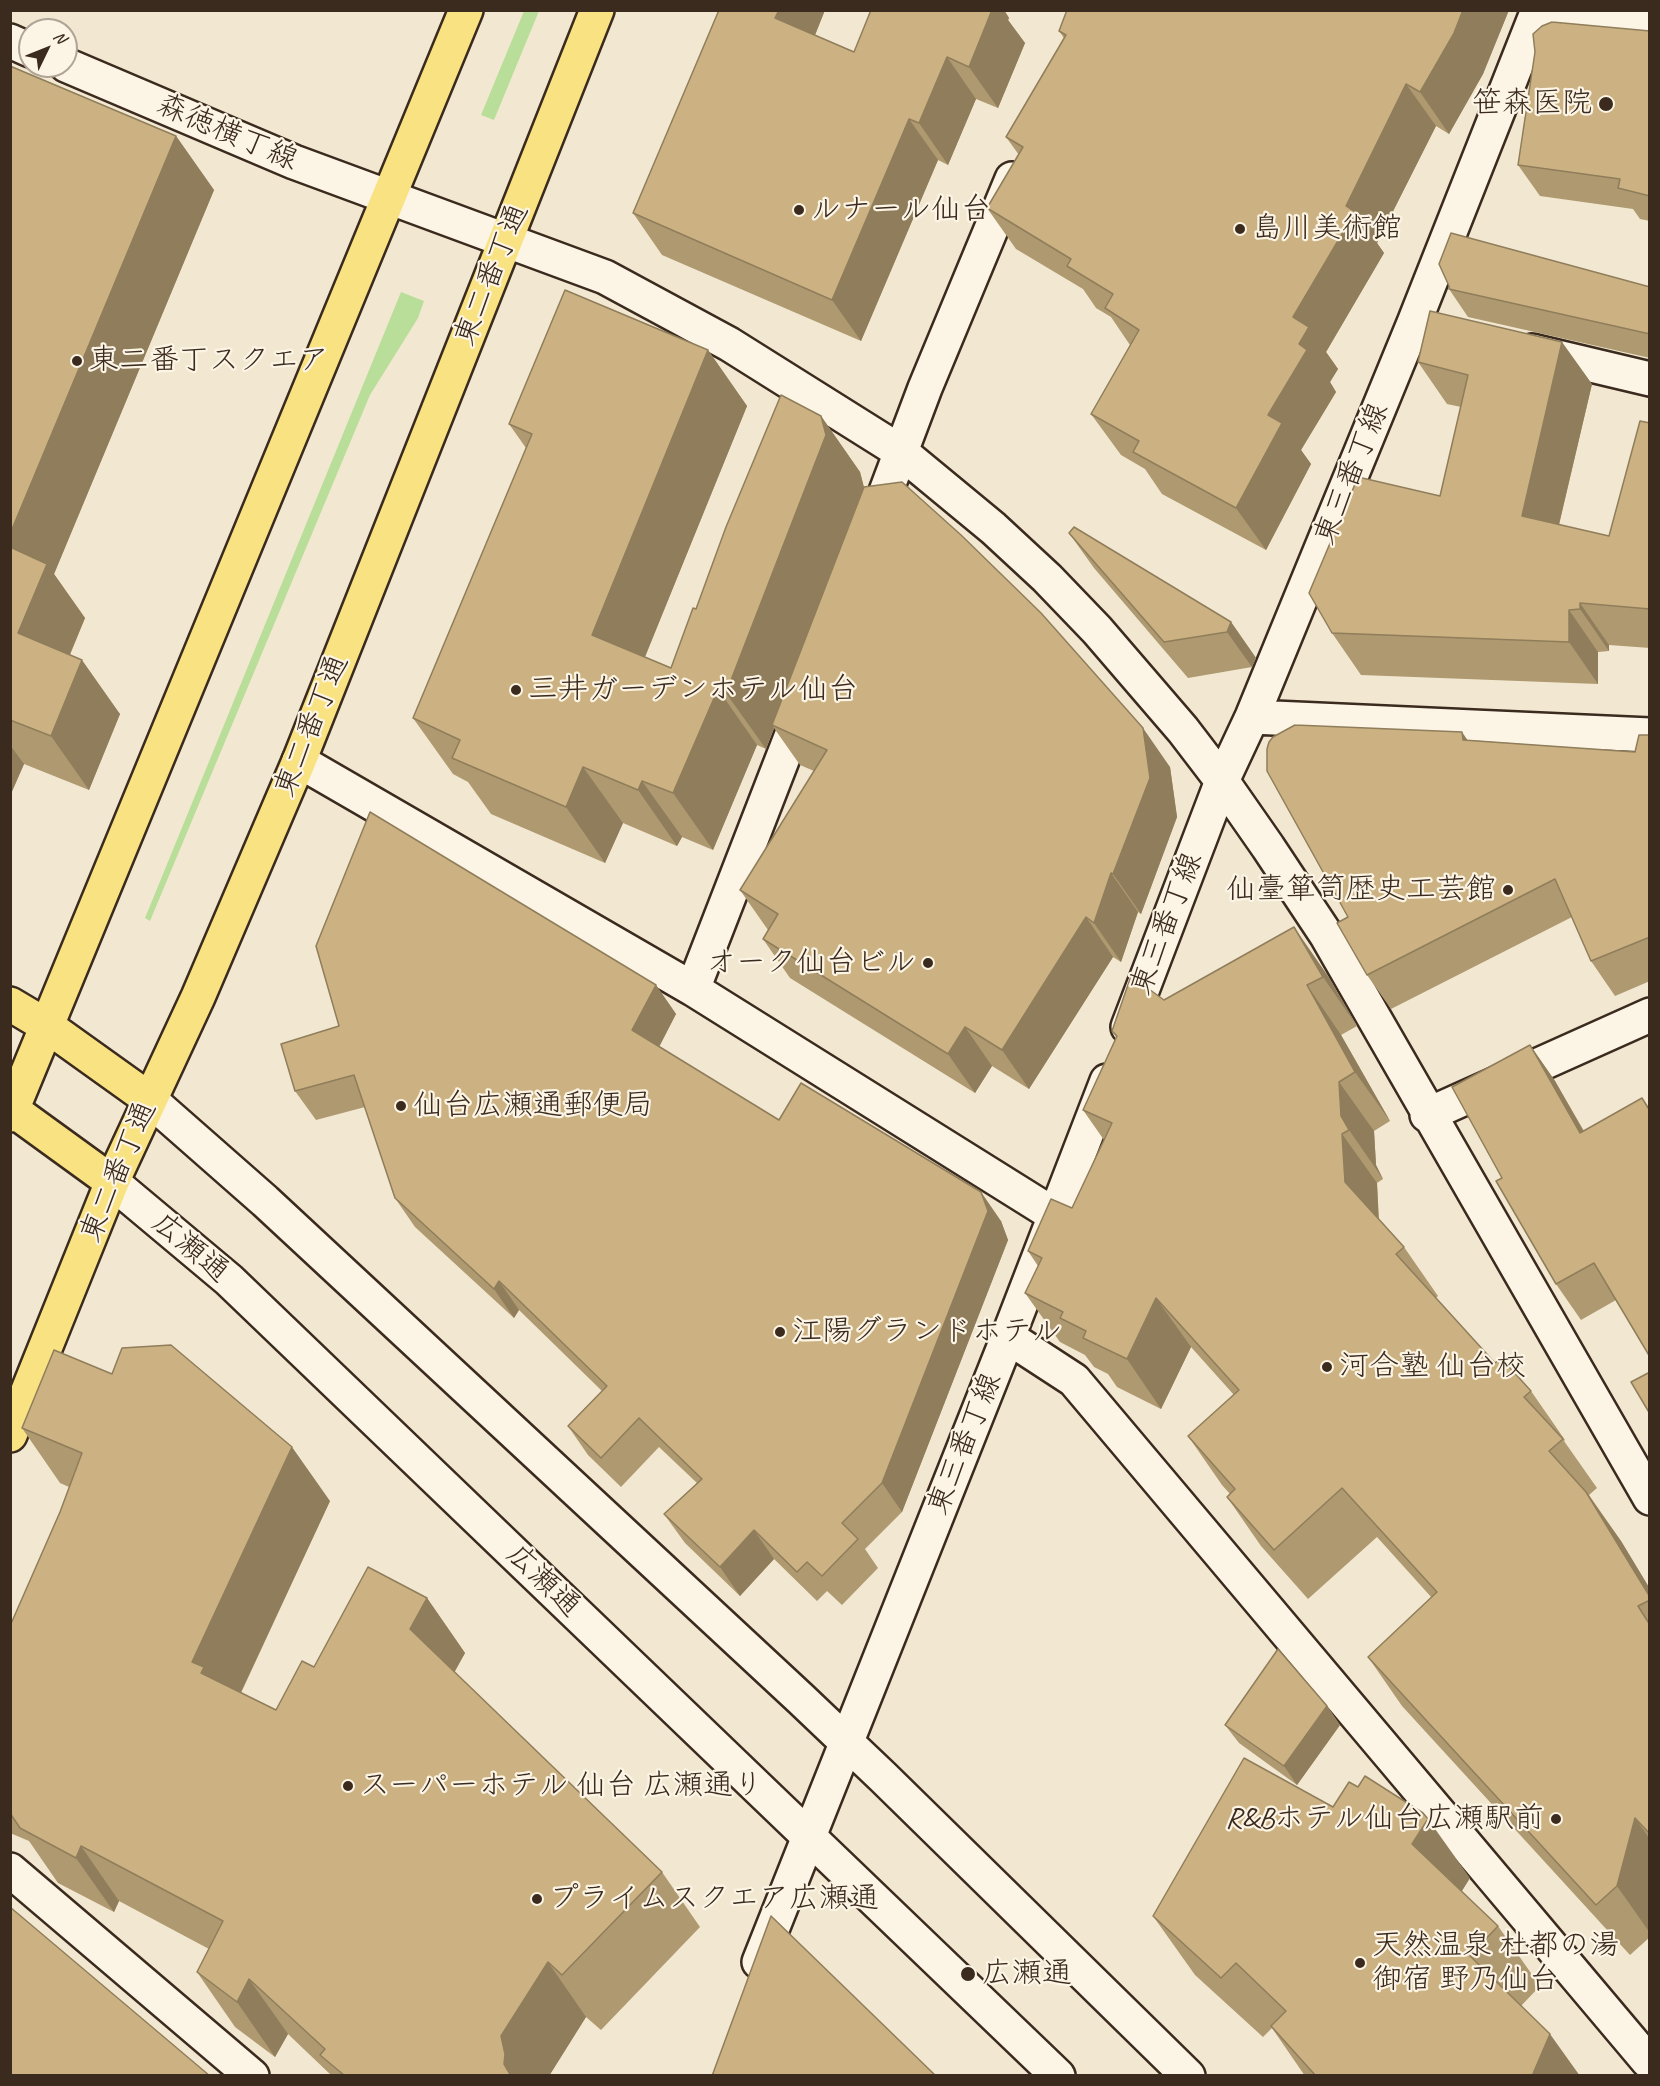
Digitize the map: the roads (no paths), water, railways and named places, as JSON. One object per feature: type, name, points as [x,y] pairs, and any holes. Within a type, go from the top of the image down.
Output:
[{"type":"highway","points":[[11,1111],[466,10]]},
{"type":"highway","name":"東二番丁通","points":[[10,1435],[112,1182],[198,997],[299,761],[597,10]]},
{"type":"highway","points":[[10,1004],[47,1026],[149,1099]]},
{"type":"highway","name":"広瀬通","points":[[11,1111],[112,1182]]},
{"type":"street","points":[[1537,13],[1650,28]]},
{"type":"street","name":"東三番丁線","points":[[748,1988],[1056,1216],[1222,781],[1427,326],[1537,13]]},
{"type":"street","name":"森徳横丁線","points":[[78,70],[294,162],[605,277],[729,344],[901,452],[993,528],[1047,578],[1111,646],[1183,730],[1222,781],[1327,936],[1427,1114],[1650,1498]]},
{"type":"street","points":[[860,559],[925,388],[1024,148]]},
{"type":"street","points":[[1499,343],[1650,380]]},
{"type":"street","points":[[693,989],[813,680]]},
{"type":"street","points":[[1252,717],[1650,735]]},
{"type":"street","points":[[299,761],[693,989],[1056,1216]]},
{"type":"street","points":[[1427,1114],[1650,1015]]},
{"type":"street","points":[[149,1099],[265,1201],[846,1741],[1188,2076]]},
{"type":"street","name":"広瀬通","points":[[112,1182],[229,1281],[1058,2076]]},
{"type":"street","points":[[1008,1337],[1074,1380],[1646,2065]]},
{"type":"street","points":[[10,1870],[252,2076]]},
{"type":"place","name":"笹森医院","points":[[1606,104]]},
{"type":"place","name":"ルナール仙台","points":[[799,210]]},
{"type":"place","name":"島川美術館","points":[[1240,229]]},
{"type":"place","name":"東二番丁スクエア","points":[[77,361]]},
{"type":"place","name":"三井ガーデンホテル仙台","points":[[516,690]]},
{"type":"place","name":"仙臺箪笥歴史工芸館","points":[[1508,890]]},
{"type":"place","name":"オーク仙台ビル","points":[[928,963]]},
{"type":"place","name":"仙台広瀬通郵便局","points":[[401,1106]]},
{"type":"place","name":"江陽グランドホテル","points":[[780,1332]]},
{"type":"place","name":"河合塾 仙台校","points":[[1327,1367]]},
{"type":"place","name":"スーパーホテル 仙台 広瀬通り","points":[[348,1786]]},
{"type":"place","name":"R&Bホテル仙台広瀬駅前","points":[[1556,1819]]},
{"type":"place","name":"プライムスクエア広瀬通","points":[[537,1899]]},
{"type":"place","name":"天然温泉 杜都の湯 御宿 野乃仙台","points":[[1360,1963]]},
{"type":"place","name":"広瀬通","points":[[968,1974]]}]
